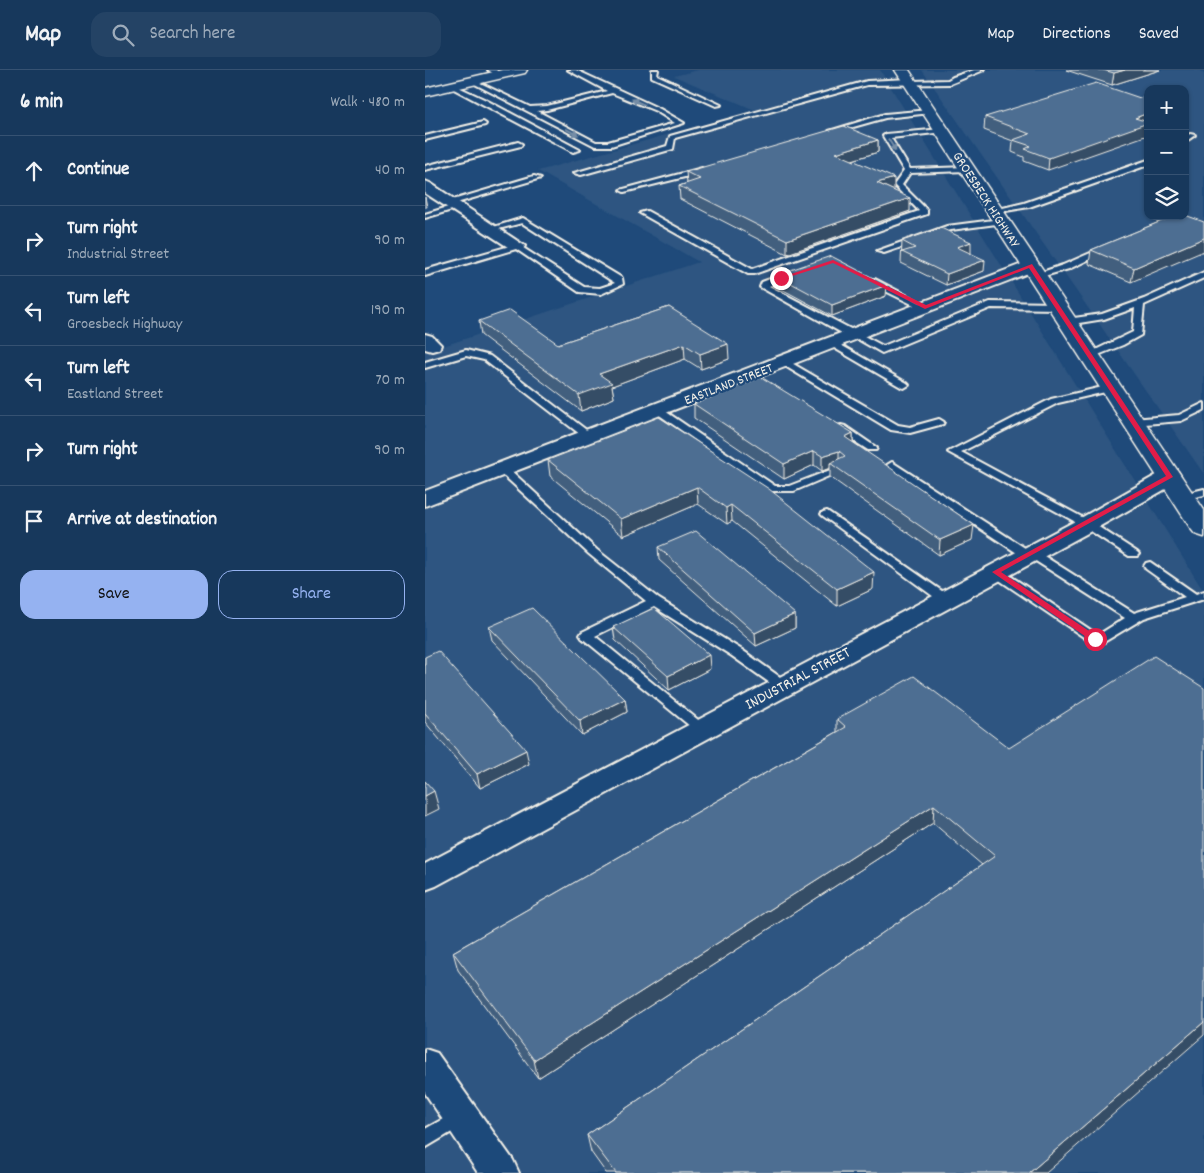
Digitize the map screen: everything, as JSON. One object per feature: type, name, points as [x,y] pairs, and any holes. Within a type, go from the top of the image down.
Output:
[{"type":"main road","points":[[425,92],[472,81],[496,72],[518,70]]},
{"type":"main road","name":"GROESBECK HIGHWAY","points":[[907,78],[1204,529]]},
{"type":"street","points":[[425,186],[517,246]]},
{"type":"street","name":"EASTLAND STREET","points":[[425,499],[659,410],[759,375],[783,361],[925,307],[1034,270]]},
{"type":"street","name":"INDUSTRIAL STREET","points":[[425,878],[701,728],[1087,524],[1176,487]]},
{"type":"street","points":[[425,1064],[499,1173]]},
{"type":"lane","points":[[472,81],[595,144],[608,144],[681,123],[658,110],[613,91],[571,70]]},
{"type":"lane","points":[[658,70],[654,76],[719,105]]},
{"type":"lane","points":[[578,173],[670,147],[672,137],[867,83],[907,78],[950,82],[955,78],[981,70]]},
{"type":"lane","points":[[452,86],[576,150]]},
{"type":"lane","points":[[529,109],[547,108],[613,91]]},
{"type":"lane","points":[[827,133],[885,116],[929,112]]},
{"type":"lane","points":[[425,138],[483,124]]},
{"type":"lane","points":[[942,131],[886,136],[908,170],[919,172],[967,169]]},
{"type":"lane","points":[[425,168],[518,144]]},
{"type":"lane","points":[[881,250],[950,228],[997,216],[1144,163]]},
{"type":"lane","points":[[624,190],[711,167]]},
{"type":"lane","points":[[644,212],[751,272],[923,212],[898,185],[908,170]]},
{"type":"lane","points":[[425,216],[537,178]]},
{"type":"lane","points":[[425,273],[517,246],[582,290],[601,291],[619,284],[619,280],[523,220],[491,229]]},
{"type":"lane","points":[[1034,270],[1066,267],[1117,245]]},
{"type":"lane","points":[[799,272],[765,284],[764,287],[882,350],[990,306],[1062,314],[1104,316],[1139,303],[1204,274]]},
{"type":"lane","points":[[867,278],[925,307]]},
{"type":"lane","points":[[1089,355],[1120,343],[1138,332],[1139,303]]},
{"type":"lane","points":[[832,343],[904,385]]},
{"type":"lane","points":[[425,365],[466,353],[487,358],[589,436]]},
{"type":"lane","points":[[783,361],[895,428],[910,430],[939,422]]},
{"type":"lane","points":[[1111,388],[1055,401],[953,452],[1087,524],[1133,554]]},
{"type":"lane","points":[[1133,422],[1181,418],[1204,406]]},
{"type":"lane","points":[[659,410],[773,489],[790,489],[838,470]]},
{"type":"lane","points":[[830,421],[871,448]]},
{"type":"lane","points":[[893,465],[1030,554],[1135,619]]},
{"type":"lane","points":[[503,469],[593,552],[655,602],[737,653],[782,685]]},
{"type":"lane","points":[[1176,487],[1204,492]]},
{"type":"lane","points":[[827,514],[945,599]]},
{"type":"lane","points":[[1150,566],[1199,597]]},
{"type":"lane","points":[[996,572],[1095,639],[1100,639],[1135,619],[1199,597]]},
{"type":"lane","points":[[655,602],[587,635],[701,728]]},
{"type":"lane","points":[[425,1139],[461,1117]]},
{"type":"shaded area","points":[[698,70],[880,70],[1204,592],[1204,1173],[425,1173],[425,352],[699,262],[538,171],[755,110],[674,76]]},
{"type":"shaded area","points":[[922,70],[1199,70],[1204,74],[1204,474]]},
{"type":"building","points":[[1103,70],[1125,70],[1114,73]]},
{"type":"building","points":[[1096,83],[1140,98],[1144,96],[1144,115],[1135,118],[1144,121],[1144,124],[1049,158],[1025,149],[1031,146],[1013,140],[1030,134],[985,117]]},
{"type":"building","points":[[844,126],[878,140],[836,153],[894,178],[877,183],[910,198],[787,240],[679,186],[700,179],[686,172]]},
{"type":"building","points":[[1189,216],[1204,222],[1204,238],[1134,268],[1091,250],[1164,220],[1189,220]]},
{"type":"building","points":[[941,228],[971,242],[957,247],[985,260],[947,274],[902,252],[915,248],[902,241]]},
{"type":"building","points":[[831,256],[887,285],[832,305],[776,275]]},
{"type":"building","points":[[669,307],[728,344],[700,354],[684,344],[599,374],[612,383],[579,395],[479,321],[510,310],[558,344]]},
{"type":"building","points":[[761,377],[853,433],[845,437],[974,525],[940,540],[830,463],[845,456],[839,451],[822,456],[814,451],[784,464],[694,404]]},
{"type":"building","points":[[659,417],[769,489],[874,572],[837,589],[731,505],[726,508],[697,487],[621,519],[548,460]]},
{"type":"building","points":[[696,531],[795,614],[755,633],[658,547]]},
{"type":"building","points":[[532,608],[625,699],[580,721],[489,627]]},
{"type":"building","points":[[654,608],[709,655],[668,676],[613,627]]},
{"type":"building","points":[[438,651],[526,750],[477,774],[425,713],[425,657]]},
{"type":"building","points":[[1154,656],[1204,688],[1204,1022],[1029,1173],[616,1173],[587,1135],[995,856],[934,805],[534,1060],[453,952],[846,727],[837,719],[914,676],[1009,748]]},
{"type":"building","points":[[425,781],[434,791],[425,796]]},
{"type":"route","points":[[781,278],[833,261],[925,307],[1031,266],[1170,477],[996,572],[1095,639]]}]
